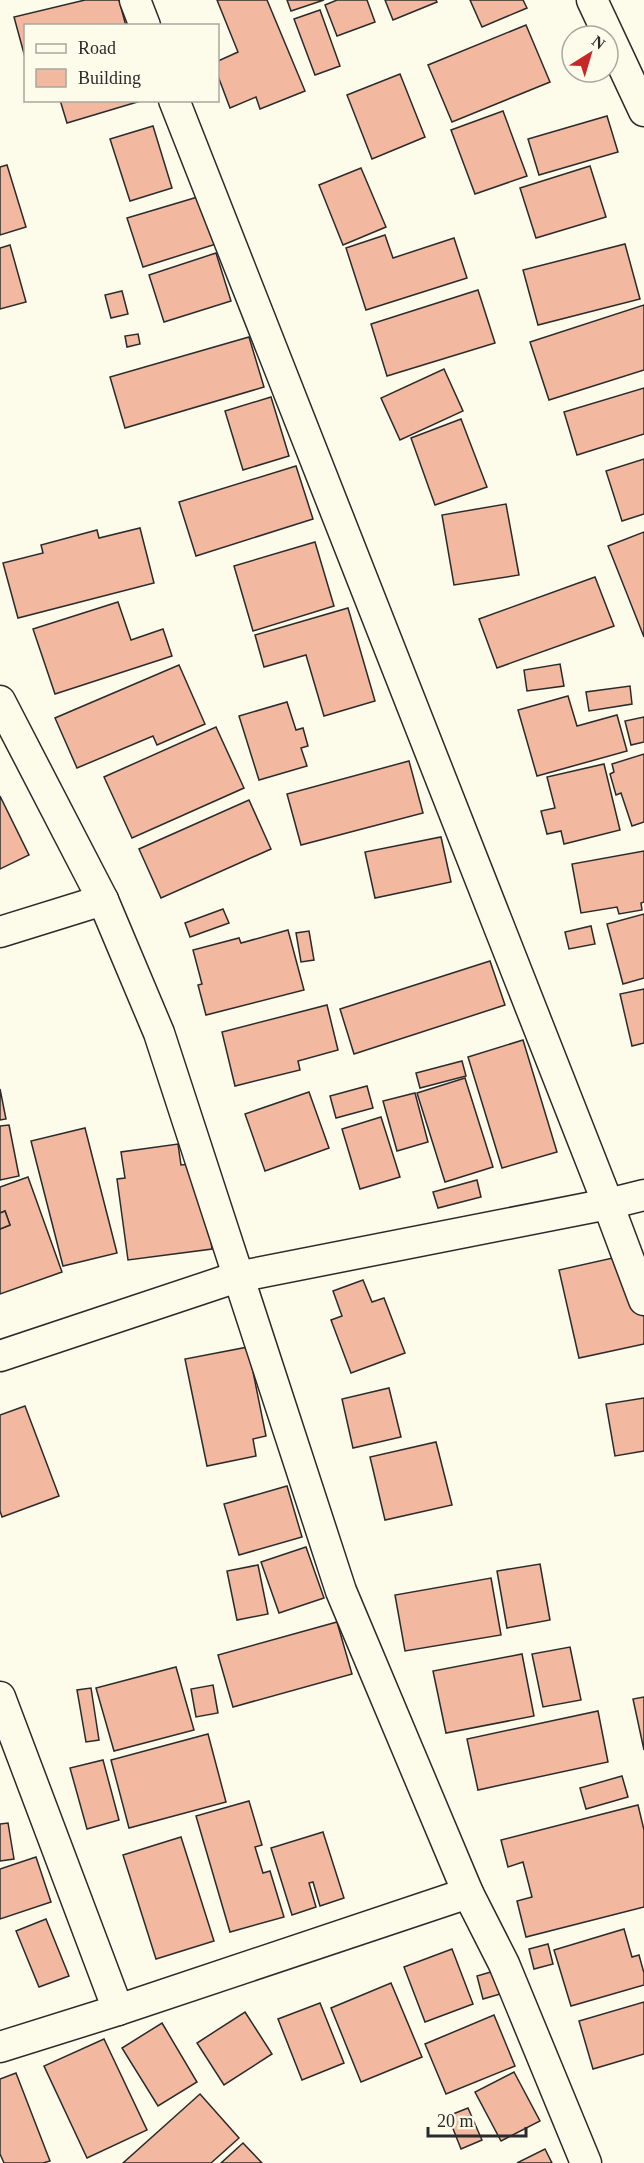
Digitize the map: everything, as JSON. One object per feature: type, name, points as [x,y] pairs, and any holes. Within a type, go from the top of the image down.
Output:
[{"type":"street","points":[[135,0],[144,24]]},
{"type":"street","points":[[592,0],[644,111]]},
{"type":"street","points":[[175,102],[644,1300]]},
{"type":"street","points":[[0,701],[103,900],[159,1033],[341,1591],[468,1893],[504,1964],[586,2163]]},
{"type":"street","points":[[0,932],[103,900]]},
{"type":"street","points":[[0,1356],[237,1277],[644,1195]]},
{"type":"street","points":[[0,1696],[118,2010]]},
{"type":"street","points":[[0,2047],[468,1893]]},
{"type":"building","points":[[85,0],[119,0],[125,24],[24,24],[24,54],[14,17]]},
{"type":"building","points":[[217,0],[267,0],[305,91],[260,109],[256,97],[230,108],[219,79],[219,61],[238,52]]},
{"type":"building","points":[[287,0],[324,0],[291,11]]},
{"type":"building","points":[[337,0],[367,0],[375,22],[337,36],[325,5]]},
{"type":"building","points":[[385,0],[436,0],[437,2],[393,20]]},
{"type":"building","points":[[470,0],[523,0],[527,8],[482,27]]},
{"type":"building","points":[[320,10],[340,66],[315,75],[294,19]]},
{"type":"building","points":[[526,25],[550,82],[452,122],[428,65]]},
{"type":"building","points":[[400,74],[425,137],[372,159],[347,95]]},
{"type":"building","points":[[61,102],[137,102],[67,123]]},
{"type":"building","points":[[503,111],[527,176],[475,194],[451,130]]},
{"type":"building","points":[[607,116],[618,152],[539,175],[528,139]]},
{"type":"building","points":[[153,126],[172,188],[130,201],[110,139]]},
{"type":"building","points":[[7,165],[26,227],[0,235],[0,167]]},
{"type":"building","points":[[590,166],[606,217],[536,238],[520,188]]},
{"type":"building","points":[[361,168],[386,227],[343,245],[319,185]]},
{"type":"building","points":[[201,196],[216,244],[143,267],[127,218]]},
{"type":"building","points":[[385,235],[393,258],[454,238],[467,278],[366,310],[346,248]]},
{"type":"building","points":[[625,244],[640,299],[538,325],[523,270]]},
{"type":"building","points":[[10,245],[26,302],[0,309],[0,248]]},
{"type":"building","points":[[216,253],[231,301],[164,322],[149,275]]},
{"type":"building","points":[[478,290],[495,343],[387,376],[371,324]]},
{"type":"building","points":[[122,291],[128,314],[111,318],[105,295]]},
{"type":"building","points":[[644,305],[644,370],[549,400],[530,342]]},
{"type":"building","points":[[138,334],[140,344],[127,347],[125,336]]},
{"type":"building","points":[[249,337],[264,387],[125,428],[110,377]]},
{"type":"building","points":[[444,369],[463,411],[400,440],[381,398]]},
{"type":"building","points":[[644,388],[644,434],[577,455],[564,412]]},
{"type":"building","points":[[271,397],[289,456],[243,470],[225,411]]},
{"type":"building","points":[[461,419],[487,487],[435,505],[411,438]]},
{"type":"building","points":[[644,459],[644,514],[622,521],[606,471]]},
{"type":"building","points":[[296,466],[313,519],[196,556],[179,502]]},
{"type":"building","points":[[506,504],[519,575],[454,585],[442,515]]},
{"type":"building","points":[[140,528],[154,583],[18,618],[3,563],[43,553],[41,545],[97,530],[99,538]]},
{"type":"building","points":[[644,532],[644,637],[608,546]]},
{"type":"building","points":[[315,542],[334,606],[253,631],[234,566]]},
{"type":"building","points":[[595,577],[614,626],[497,668],[479,619]]},
{"type":"building","points":[[118,602],[131,640],[163,629],[172,656],[55,694],[33,629]]},
{"type":"building","points":[[348,608],[375,701],[324,716],[306,655],[264,667],[255,635]]},
{"type":"building","points":[[560,664],[564,686],[527,691],[524,670]]},
{"type":"building","points":[[179,665],[205,724],[157,745],[153,736],[77,768],[55,718]]},
{"type":"building","points":[[630,686],[632,704],[589,711],[586,692]]},
{"type":"building","points":[[568,696],[577,726],[617,715],[627,751],[537,776],[518,710]]},
{"type":"building","points":[[287,702],[296,730],[303,728],[308,746],[301,748],[307,766],[259,780],[239,716]]},
{"type":"building","points":[[644,717],[644,742],[631,745],[625,721]]},
{"type":"building","points":[[216,727],[244,788],[132,838],[104,777]]},
{"type":"building","points":[[644,754],[644,822],[632,826],[621,793],[616,795],[610,774],[614,772],[612,764]]},
{"type":"building","points":[[409,761],[423,813],[301,845],[287,794]]},
{"type":"building","points":[[604,764],[620,830],[564,844],[561,831],[547,834],[541,811],[555,808],[547,777]]},
{"type":"building","points":[[0,796],[29,855],[0,869]]},
{"type":"building","points":[[249,800],[271,849],[161,898],[139,849]]},
{"type":"building","points":[[441,837],[451,882],[375,898],[365,852]]},
{"type":"building","points":[[644,851],[642,910],[619,914],[617,907],[581,913],[572,864]]},
{"type":"building","points":[[223,909],[229,923],[190,937],[185,923]]},
{"type":"building","points":[[644,914],[644,978],[623,984],[607,924]]},
{"type":"building","points":[[591,926],[595,944],[569,949],[565,932]]},
{"type":"building","points":[[288,930],[304,990],[206,1015],[198,985],[202,984],[193,950],[239,938],[241,943]]},
{"type":"building","points":[[309,931],[314,960],[301,962],[296,933]]},
{"type":"building","points":[[490,961],[505,1005],[354,1054],[340,1009]]},
{"type":"building","points":[[644,989],[644,1043],[632,1046],[620,994]]},
{"type":"building","points":[[327,1005],[338,1050],[298,1061],[300,1070],[235,1086],[222,1032]]},
{"type":"building","points":[[523,1040],[557,1152],[502,1168],[468,1057]]},
{"type":"building","points":[[462,1061],[466,1076],[420,1088],[416,1073]]},
{"type":"building","points":[[465,1078],[493,1167],[445,1182],[417,1093]]},
{"type":"building","points":[[367,1086],[373,1108],[336,1118],[330,1096]]},
{"type":"building","points":[[0,1089],[6,1119],[0,1120]]},
{"type":"building","points":[[309,1092],[329,1148],[265,1171],[245,1114]]},
{"type":"building","points":[[415,1093],[428,1142],[397,1151],[383,1101]]},
{"type":"building","points":[[381,1117],[400,1177],[360,1189],[342,1129]]},
{"type":"building","points":[[9,1125],[19,1176],[0,1180],[0,1126]]},
{"type":"building","points":[[85,1128],[117,1253],[63,1266],[31,1141]]},
{"type":"building","points":[[178,1144],[181,1165],[200,1163],[212,1249],[128,1260],[117,1179],[125,1178],[121,1152]]},
{"type":"building","points":[[28,1177],[62,1272],[0,1294],[0,1229],[10,1225],[5,1211],[0,1213],[0,1187]]},
{"type":"building","points":[[477,1180],[481,1197],[438,1208],[433,1192]]},
{"type":"building","points":[[5,1211],[10,1225],[0,1229],[0,1213]]},
{"type":"building","points":[[617,1257],[636,1279],[644,1315],[644,1344],[579,1358],[559,1270]]},
{"type":"building","points":[[363,1280],[372,1302],[384,1298],[405,1353],[351,1373],[331,1320],[342,1316],[333,1291]]},
{"type":"building","points":[[248,1347],[266,1436],[253,1439],[256,1456],[207,1466],[185,1359]]},
{"type":"building","points":[[389,1388],[401,1437],[353,1448],[342,1399]]},
{"type":"building","points":[[644,1398],[644,1451],[615,1456],[606,1404]]},
{"type":"building","points":[[25,1406],[59,1496],[2,1517],[0,1511],[0,1415]]},
{"type":"building","points":[[436,1442],[452,1505],[385,1520],[370,1457]]},
{"type":"building","points":[[287,1486],[302,1537],[239,1555],[224,1504]]},
{"type":"building","points":[[306,1547],[324,1598],[279,1613],[261,1562]]},
{"type":"building","points":[[540,1564],[550,1620],[507,1628],[497,1571]]},
{"type":"building","points":[[258,1565],[268,1614],[237,1620],[227,1571]]},
{"type":"building","points":[[491,1578],[501,1635],[405,1651],[395,1595]]},
{"type":"building","points":[[337,1622],[352,1674],[233,1707],[218,1655]]},
{"type":"building","points":[[570,1647],[581,1700],[543,1707],[532,1654]]},
{"type":"building","points":[[522,1654],[534,1716],[446,1733],[433,1671]]},
{"type":"building","points":[[176,1667],[194,1730],[114,1751],[96,1688]]},
{"type":"building","points":[[213,1685],[218,1713],[196,1717],[191,1689]]},
{"type":"building","points":[[91,1688],[99,1740],[86,1742],[77,1690]]},
{"type":"building","points":[[644,1697],[644,1750],[633,1699]]},
{"type":"building","points":[[598,1711],[608,1762],[478,1790],[467,1739]]},
{"type":"building","points":[[208,1734],[226,1802],[129,1828],[111,1760]]},
{"type":"building","points":[[103,1760],[119,1820],[87,1829],[70,1768]]},
{"type":"building","points":[[622,1776],[628,1797],[586,1809],[580,1788]]},
{"type":"building","points":[[249,1801],[262,1845],[255,1847],[263,1873],[270,1871],[284,1917],[230,1932],[196,1816]]},
{"type":"building","points":[[638,1805],[644,1830],[644,1907],[526,1937],[517,1901],[532,1897],[523,1862],[508,1867],[501,1840]]},
{"type":"building","points":[[8,1823],[14,1859],[0,1861],[0,1824]]},
{"type":"building","points":[[323,1832],[344,1898],[320,1906],[313,1882],[309,1883],[316,1907],[292,1915],[271,1848]]},
{"type":"building","points":[[181,1837],[214,1941],[156,1959],[123,1855]]},
{"type":"building","points":[[36,1857],[51,1902],[0,1919],[0,1869]]},
{"type":"building","points":[[46,1919],[69,1976],[39,1987],[16,1931]]},
{"type":"building","points":[[624,1929],[632,1957],[639,1955],[644,1973],[644,1985],[571,2006],[554,1950]]},
{"type":"building","points":[[548,1944],[553,1964],[534,1969],[529,1949]]},
{"type":"building","points":[[452,1949],[473,2004],[425,2022],[404,1967]]},
{"type":"building","points":[[501,1969],[507,1992],[483,1999],[477,1976]]},
{"type":"building","points":[[391,1983],[422,2057],[361,2082],[331,2008]]},
{"type":"building","points":[[644,2002],[644,2054],[593,2069],[579,2021]]},
{"type":"building","points":[[320,2003],[344,2063],[302,2080],[278,2019]]},
{"type":"building","points":[[245,2012],[272,2054],[224,2085],[197,2043]]},
{"type":"building","points":[[494,2015],[515,2066],[446,2094],[425,2044]]},
{"type":"building","points":[[162,2023],[197,2082],[158,2106],[122,2048]]},
{"type":"building","points":[[104,2039],[147,2130],[87,2158],[44,2066]]},
{"type":"building","points":[[514,2072],[540,2121],[501,2141],[475,2092]]},
{"type":"building","points":[[16,2073],[50,2161],[4,2163],[0,2154],[0,2079]]},
{"type":"building","points":[[200,2094],[239,2138],[211,2163],[123,2163]]},
{"type":"building","points":[[468,2108],[482,2140],[461,2149],[448,2116]]},
{"type":"building","points":[[243,2143],[262,2163],[221,2163]]},
{"type":"building","points":[[545,2149],[552,2163],[517,2163]]}]
